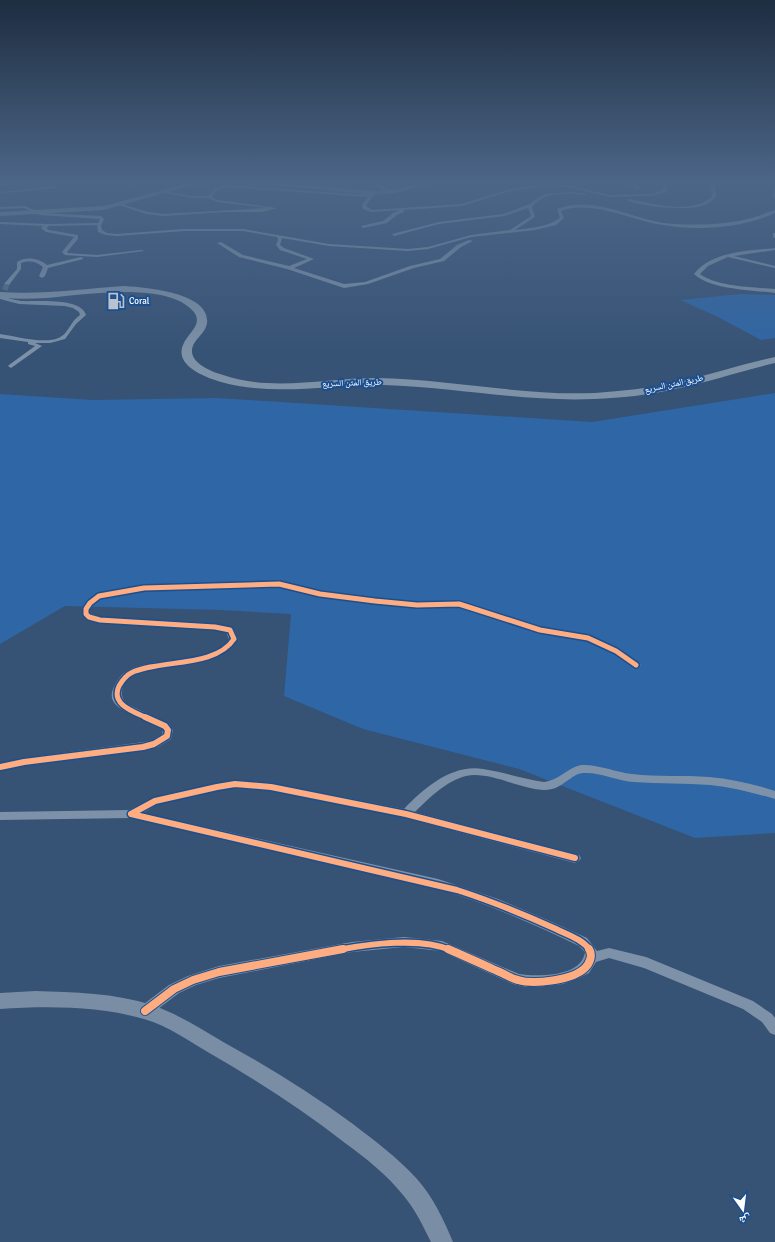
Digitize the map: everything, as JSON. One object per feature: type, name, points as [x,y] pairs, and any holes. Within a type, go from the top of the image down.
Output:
[{"type":"highway","name":"طريق المتن السريع","points":[[2,291],[35,294],[99,287],[134,287],[168,290],[186,296],[206,307],[211,316],[212,324],[197,347],[197,352],[201,359],[211,368],[222,373],[253,380],[283,381],[362,376],[436,379],[515,389],[588,391],[656,383],[775,354]]},
{"type":"highway","name":"طريق المتن السريع","points":[[2,291],[31,297],[111,290],[141,290],[169,295],[190,304],[198,312],[202,324],[187,349],[191,363],[197,368],[214,376],[238,383],[257,386],[284,386],[343,382],[393,382],[439,385],[520,395],[595,396],[667,387],[775,360]]},
{"type":"highway","points":[[60,304],[60,299],[70,294]]},
{"type":"main road","points":[[0,1000],[51,999],[95,1003],[145,1011],[163,1018],[270,1078],[306,1101],[379,1156],[410,1188],[428,1214],[442,1242]]},
{"type":"street","points":[[75,239],[64,253],[86,256],[142,251]]},
{"type":"street","points":[[280,239],[278,246],[282,249],[312,259],[289,268]]},
{"type":"street","points":[[298,239],[329,245],[403,250],[428,248],[460,239]]},
{"type":"street","points":[[219,243],[241,256],[289,268],[339,285],[355,285],[405,269],[442,260],[463,244],[477,239]]},
{"type":"street","points":[[775,249],[741,252],[728,256],[716,260],[698,271],[697,274],[704,279],[711,281],[741,287],[775,290]]},
{"type":"street","points":[[46,267],[86,256]]},
{"type":"street","points":[[728,256],[775,267]]},
{"type":"street","points":[[0,336],[50,342],[63,338],[72,329],[75,321],[83,315],[82,311],[78,307],[60,304],[11,301],[2,291],[19,269],[19,264],[21,261],[32,260],[44,264],[46,267]]},
{"type":"street","points":[[42,276],[46,267]]},
{"type":"street","points":[[11,366],[39,346],[18,341],[14,337]]},
{"type":"street","points":[[0,767],[24,762],[143,747],[154,744],[167,736],[168,730],[165,726],[118,702],[116,696],[117,689],[121,682],[126,676],[149,667],[201,658],[215,654],[228,647],[233,640],[233,636],[230,630],[215,627],[100,620],[89,618],[86,614],[86,609],[90,603],[99,596],[155,586],[280,584],[320,594],[375,601],[417,605],[459,604],[540,630],[588,638],[616,651],[636,665]]},
{"type":"street","points":[[406,814],[418,800],[445,780],[471,771],[545,786],[562,782],[573,772],[584,768],[621,777],[711,781],[748,786],[775,795]]},
{"type":"street","points":[[131,814],[155,801],[183,793],[235,784],[271,787],[406,814],[576,858]]},
{"type":"street","points":[[0,816],[131,814],[438,884],[470,893],[516,910],[583,942],[590,951],[591,958],[588,965],[564,979],[528,982],[518,980],[442,946],[404,942],[352,947],[219,972],[193,980],[174,989],[145,1011]]},
{"type":"street","points":[[591,958],[609,953],[646,963],[748,1005],[767,1018],[775,1029]]},
{"type":"shaded area","points":[[740,294],[775,295],[775,338],[761,340],[716,316],[680,300]]},
{"type":"shaded area","points":[[775,393],[775,833],[695,838],[519,769],[363,729],[284,696],[291,614],[221,610],[65,606],[0,644],[0,394],[93,400],[217,398],[592,422]]},
{"type":"tunnel","points":[[2,298],[7,284]]},
{"type":"cycle path","points":[[0,767],[24,762],[143,747],[154,744],[167,736],[168,730],[165,726],[123,706],[119,702],[116,693],[123,679],[129,674],[138,670],[186,661],[218,652],[229,646],[234,639],[230,630],[215,627],[100,620],[89,617],[86,614],[86,609],[90,603],[99,596],[144,588],[279,584],[320,594],[375,601],[417,605],[459,604],[540,630],[588,638],[616,651],[636,665]]},
{"type":"cycle path","points":[[145,1011],[174,989],[193,980],[219,972],[352,947],[404,942],[442,946],[518,980],[526,981],[550,980],[575,974],[584,969],[590,961],[591,952],[583,942],[548,925],[494,902],[438,884],[131,814],[155,801],[235,784],[271,787],[406,814],[575,858]]},
{"type":"place","name":"Coral","points":[[116,301]]}]
